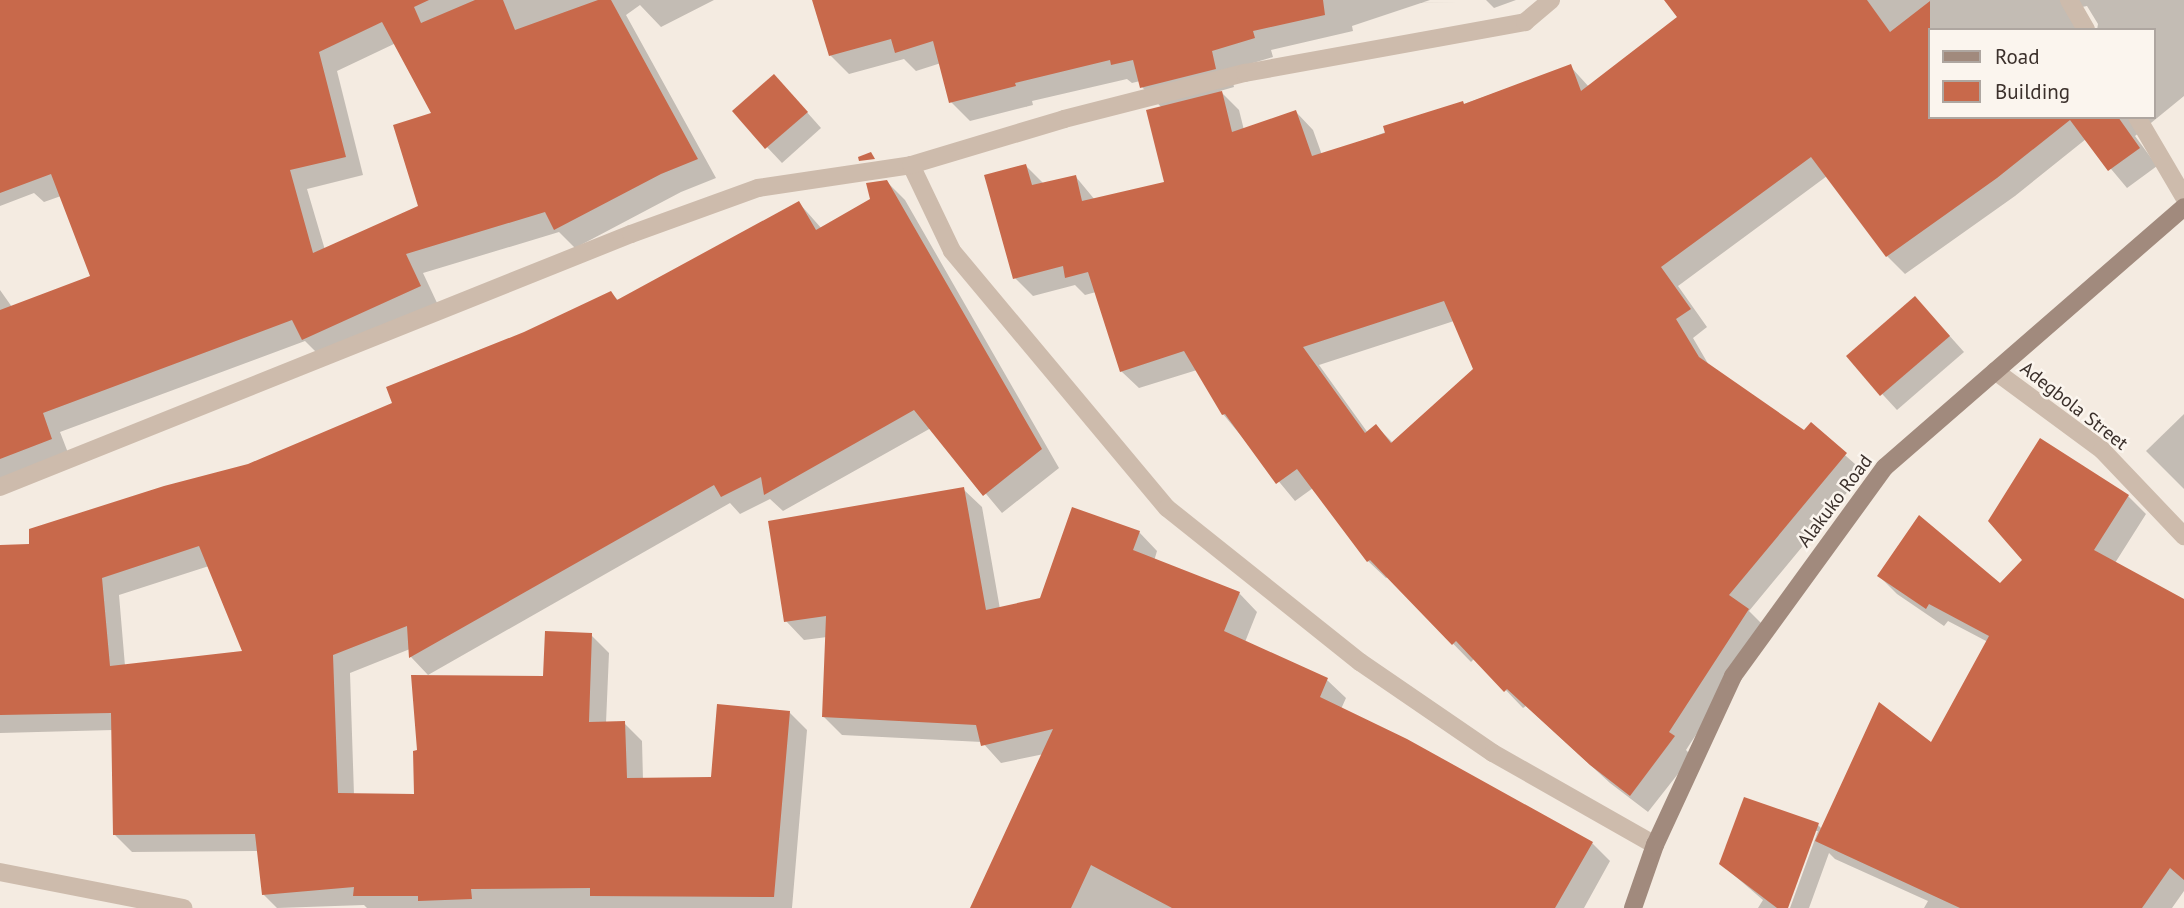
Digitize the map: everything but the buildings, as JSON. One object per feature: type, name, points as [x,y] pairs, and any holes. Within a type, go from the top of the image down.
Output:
[{"type":"main road","name":"Alakuko Road","points":[[1633,908],[1655,845],[1733,676],[1885,467],[2184,207]]},
{"type":"street","points":[[0,487],[631,234],[758,188],[911,165],[1064,119],[1245,73],[1525,22],[1551,0]]},
{"type":"street","points":[[2069,0],[2085,28]]},
{"type":"street","points":[[2138,119],[2184,197]]},
{"type":"street","points":[[911,165],[952,251],[1167,508],[1360,662],[1493,753],[1655,845]]},
{"type":"street","name":"Adegbola Street","points":[[1994,371],[2102,450],[2184,536]]},
{"type":"street","points":[[0,872],[183,908]]}]
